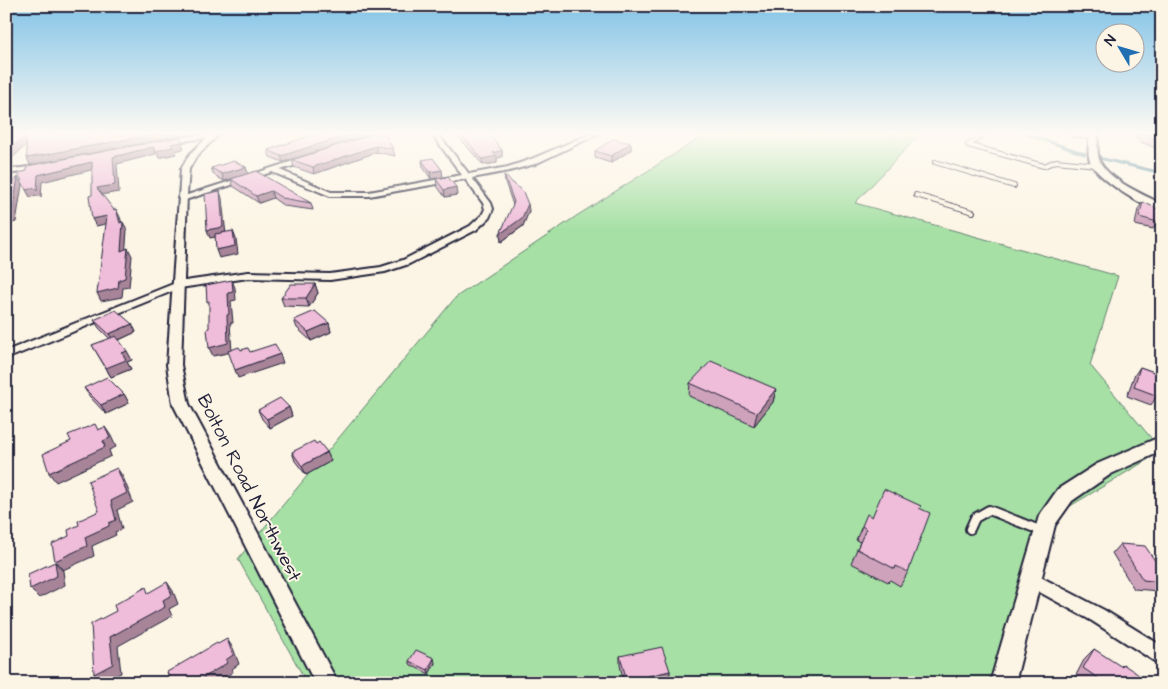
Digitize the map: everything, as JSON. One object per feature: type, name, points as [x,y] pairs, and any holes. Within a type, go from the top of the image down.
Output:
[{"type":"main road","points":[[1099,166],[1117,182],[1162,209]]},
{"type":"main road","points":[[1002,683],[1046,522],[1065,495],[1104,469],[1161,444]]},
{"type":"street","points":[[7,173],[47,166]]},
{"type":"street","name":"Bolton Road Northwest","points":[[187,166],[182,198],[174,365],[181,404],[327,683]]},
{"type":"street","points":[[182,198],[285,166]]},
{"type":"street","points":[[6,355],[178,285],[248,275],[351,276],[382,270],[406,262],[473,228],[486,216],[489,209],[487,203],[460,166]]},
{"type":"street","points":[[274,170],[319,191],[343,196],[369,194],[521,166]]},
{"type":"street","points":[[1031,579],[1083,605],[1127,631],[1162,657]]},
{"type":"lane","points":[[948,166],[1014,186]]},
{"type":"lane","points":[[916,195],[973,212]]},
{"type":"lane","points":[[945,205],[950,201]]},
{"type":"lane","points":[[970,530],[975,518],[989,510],[1044,532]]},
{"type":"green space","points":[[655,166],[890,166],[855,203],[1118,276],[1090,365],[1162,451],[1052,517],[998,683],[307,683],[238,559],[456,297],[578,215]]},
{"type":"building","points":[[27,166],[75,166],[38,175],[37,191],[35,188],[26,190],[18,173],[27,171]]},
{"type":"building","points":[[92,166],[114,166],[115,185],[97,188],[114,210],[116,209],[120,223],[123,222],[121,251],[128,248],[125,278],[119,280],[118,288],[97,293],[107,216],[92,219],[89,196],[92,195]]},
{"type":"building","points":[[217,166],[246,167],[222,174],[211,168]]},
{"type":"building","points":[[426,166],[439,166],[442,170],[430,172]]},
{"type":"building","points":[[256,171],[311,203],[282,198],[271,191],[256,196],[231,179]]},
{"type":"building","points":[[504,175],[523,192],[528,204],[522,218],[500,234],[514,202]]},
{"type":"building","points":[[18,177],[12,215],[6,219],[6,191]]},
{"type":"building","points":[[448,177],[456,187],[444,190],[436,179]]},
{"type":"building","points":[[220,191],[223,227],[207,230],[205,194]]},
{"type":"building","points":[[1143,202],[1160,210],[1158,222],[1139,217]]},
{"type":"building","points":[[233,231],[235,246],[216,250],[215,234]]},
{"type":"building","points":[[232,280],[233,292],[228,293],[228,343],[209,348],[207,329],[209,328],[209,301],[207,302],[206,285]]},
{"type":"building","points":[[291,284],[315,284],[306,298],[281,298]]},
{"type":"building","points":[[116,310],[132,324],[109,334],[94,320]]},
{"type":"building","points":[[315,311],[329,323],[308,332],[294,320]]},
{"type":"building","points":[[116,336],[127,351],[122,353],[126,360],[106,368],[92,345]]},
{"type":"building","points":[[275,344],[280,354],[235,370],[228,351],[239,347],[241,350],[248,348],[250,352]]},
{"type":"building","points":[[711,361],[776,389],[757,413],[690,383]]},
{"type":"building","points":[[1140,367],[1162,375],[1162,387],[1158,396],[1134,387]]},
{"type":"building","points":[[107,377],[124,394],[101,405],[84,388]]},
{"type":"building","points":[[280,398],[289,407],[267,419],[258,410]]},
{"type":"building","points":[[95,424],[98,430],[105,427],[110,438],[103,441],[105,447],[49,473],[43,454],[71,441],[68,435]]},
{"type":"building","points":[[314,441],[316,444],[319,442],[327,452],[302,466],[292,452]]},
{"type":"building","points":[[117,468],[127,493],[111,501],[116,520],[109,523],[109,526],[85,537],[87,546],[55,561],[52,544],[69,536],[68,530],[79,525],[78,521],[99,511],[88,481]]},
{"type":"building","points":[[884,489],[921,506],[919,508],[930,513],[908,572],[896,566],[895,569],[857,549],[866,529],[862,526],[867,514],[872,517]]},
{"type":"building","points":[[1120,544],[1145,546],[1162,571],[1162,582],[1143,580]]},
{"type":"building","points":[[55,562],[57,576],[30,589],[28,574]]},
{"type":"building","points":[[167,582],[172,595],[163,600],[165,607],[110,637],[113,664],[94,674],[91,624],[116,611],[114,605],[146,587],[148,593]]},
{"type":"building","points":[[227,639],[233,655],[226,660],[227,663],[195,683],[171,683],[167,672]]},
{"type":"building","points":[[662,647],[670,671],[627,681],[620,656]]},
{"type":"building","points":[[1094,649],[1122,667],[1123,664],[1139,675],[1138,678],[1144,683],[1101,683],[1102,681],[1083,668]]},
{"type":"building","points":[[416,650],[434,658],[428,670],[409,661]]},
{"type":"waterway","points":[[1133,166],[1162,173]]}]
